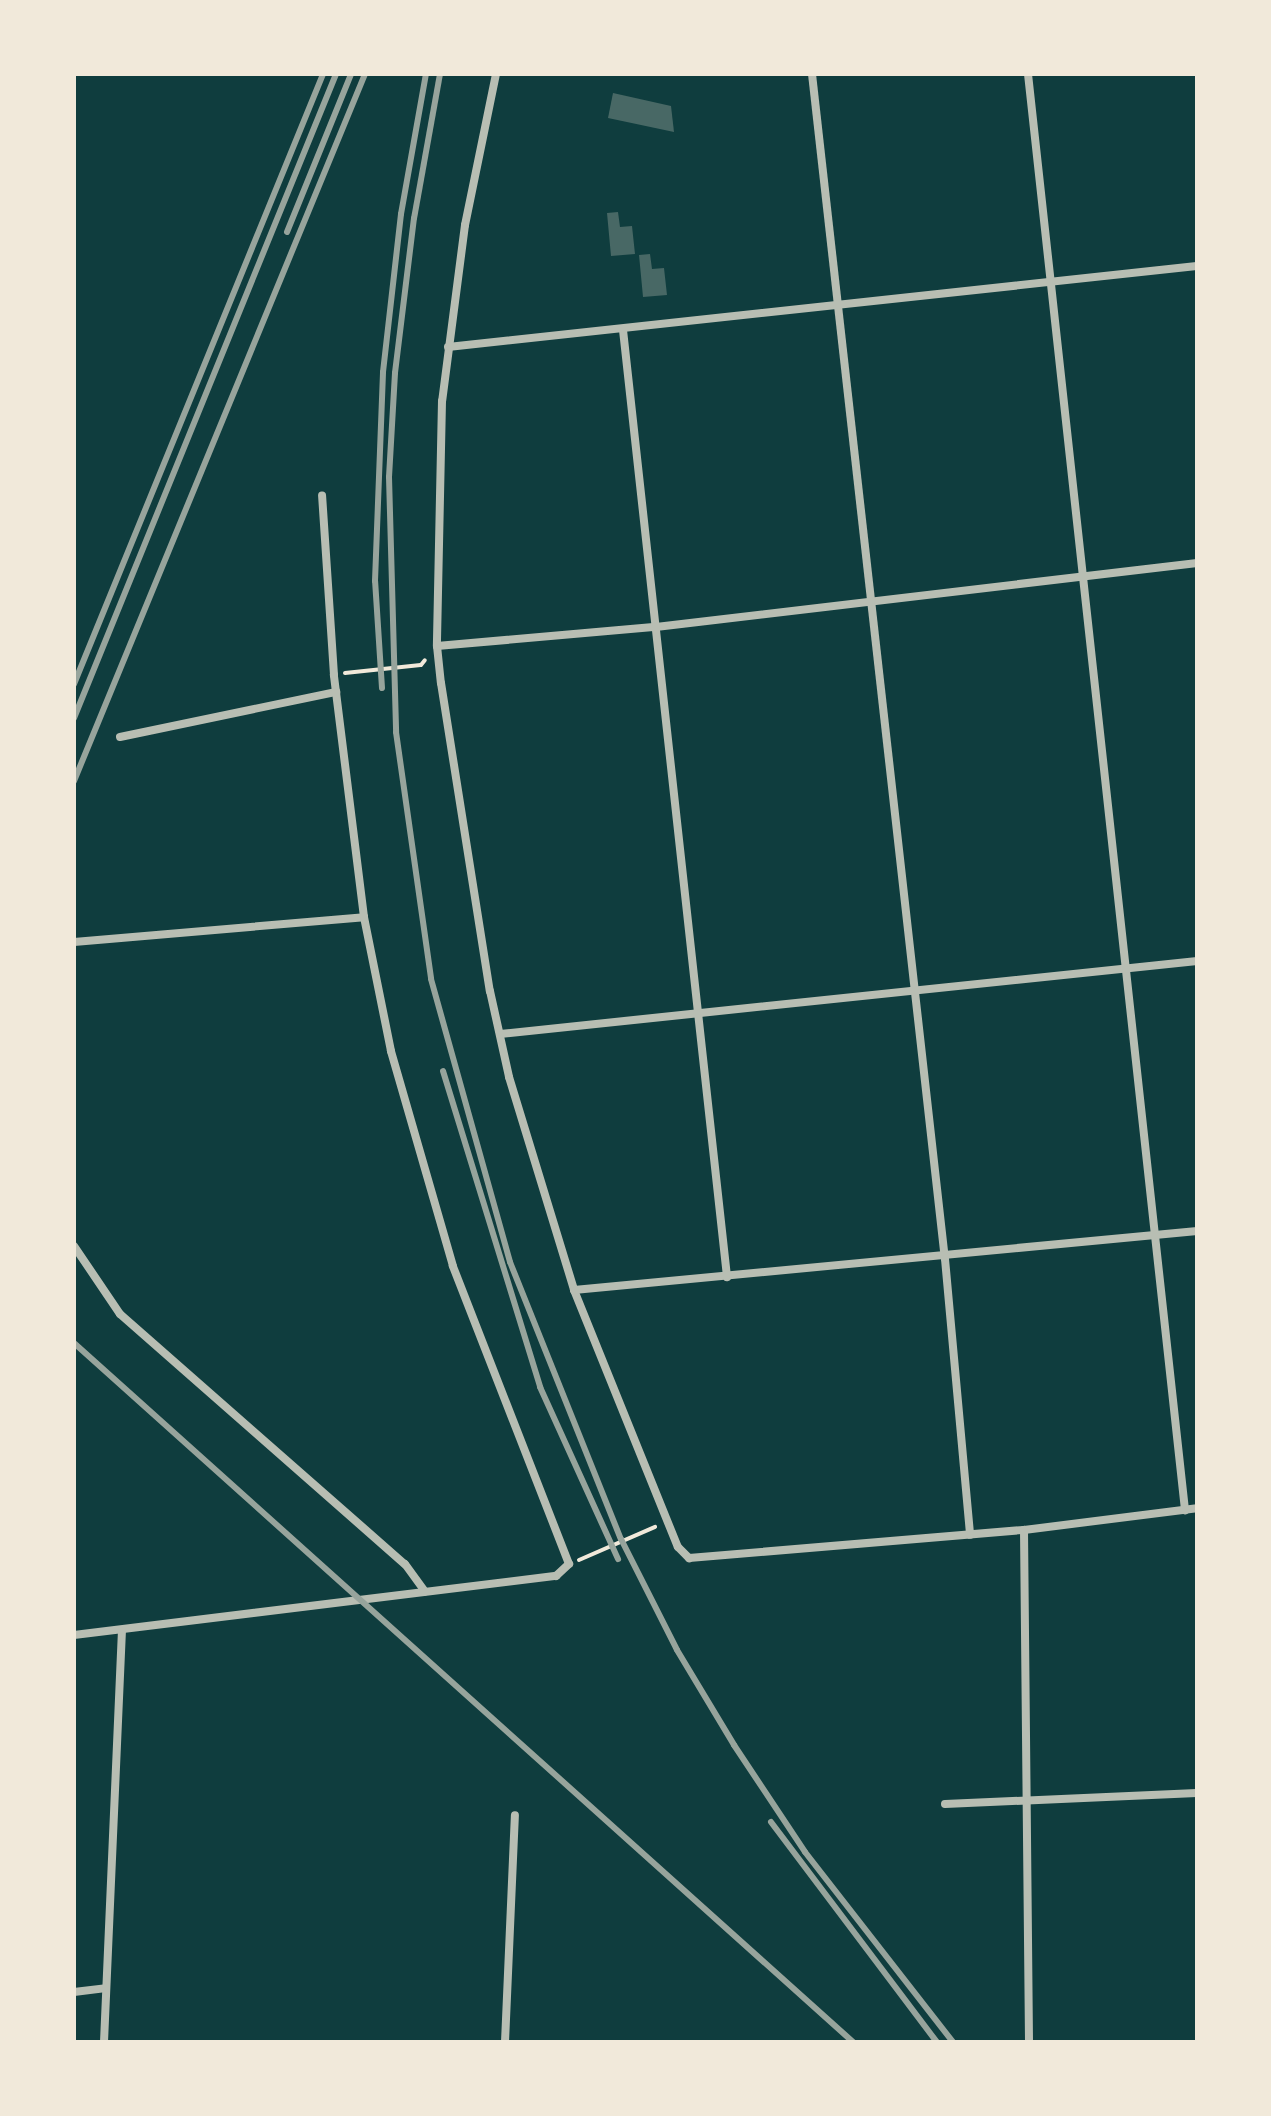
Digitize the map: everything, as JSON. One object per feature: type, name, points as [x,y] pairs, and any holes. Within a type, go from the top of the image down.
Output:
[{"type":"street","points":[[496,74],[465,225],[448,347],[437,646],[500,1034],[574,1290],[668,1523],[689,1558],[1024,1530],[1197,1508]]},
{"type":"street","points":[[812,74],[868,598],[945,1259],[970,1535]]},
{"type":"street","points":[[1028,74],[1086,575],[1185,1510]]},
{"type":"street","points":[[448,347],[1197,266]]},
{"type":"street","points":[[623,330],[727,1277]]},
{"type":"street","points":[[74,1635],[556,1576],[569,1564],[434,1208],[391,1051],[364,917],[336,692],[322,495]]},
{"type":"street","points":[[437,646],[656,627],[868,598],[1197,563]]},
{"type":"street","points":[[120,737],[336,692]]},
{"type":"street","points":[[74,942],[364,917]]},
{"type":"street","points":[[500,1034],[913,994],[1197,961]]},
{"type":"street","points":[[574,1290],[945,1259],[1197,1231]]},
{"type":"street","points":[[74,1246],[120,1314],[405,1564],[425,1592]]},
{"type":"street","points":[[1024,1530],[1029,2042]]},
{"type":"street","points":[[104,2042],[122,1631]]},
{"type":"street","points":[[945,1804],[1197,1793]]},
{"type":"street","points":[[505,2042],[515,1815]]},
{"type":"street","points":[[74,1992],[106,1988]]},
{"type":"path","points":[[334,675],[421,665],[437,646]]},
{"type":"path","points":[[569,1564],[668,1523]]},
{"type":"building","points":[[613,93],[671,106],[674,132],[608,118]]},
{"type":"building","points":[[618,212],[620,227],[632,226],[635,254],[611,256],[607,213]]},
{"type":"building","points":[[650,254],[652,269],[664,268],[667,295],[643,297],[639,255]]},
{"type":"railway","points":[[74,684],[323,74]]},
{"type":"railway","points":[[74,718],[336,74]]},
{"type":"railway","points":[[287,232],[351,74]]},
{"type":"railway","points":[[74,781],[365,74]]},
{"type":"railway","points":[[382,688],[375,581],[383,372],[401,214],[426,74]]},
{"type":"railway","points":[[440,74],[414,218],[395,373],[389,477],[396,732],[431,979],[510,1262],[621,1539],[677,1650],[734,1745],[805,1852],[953,2042]]},
{"type":"railway","points":[[443,1071],[540,1387],[618,1559]]},
{"type":"railway","points":[[74,1343],[853,2042]]},
{"type":"railway","points":[[771,1822],[937,2042]]}]
